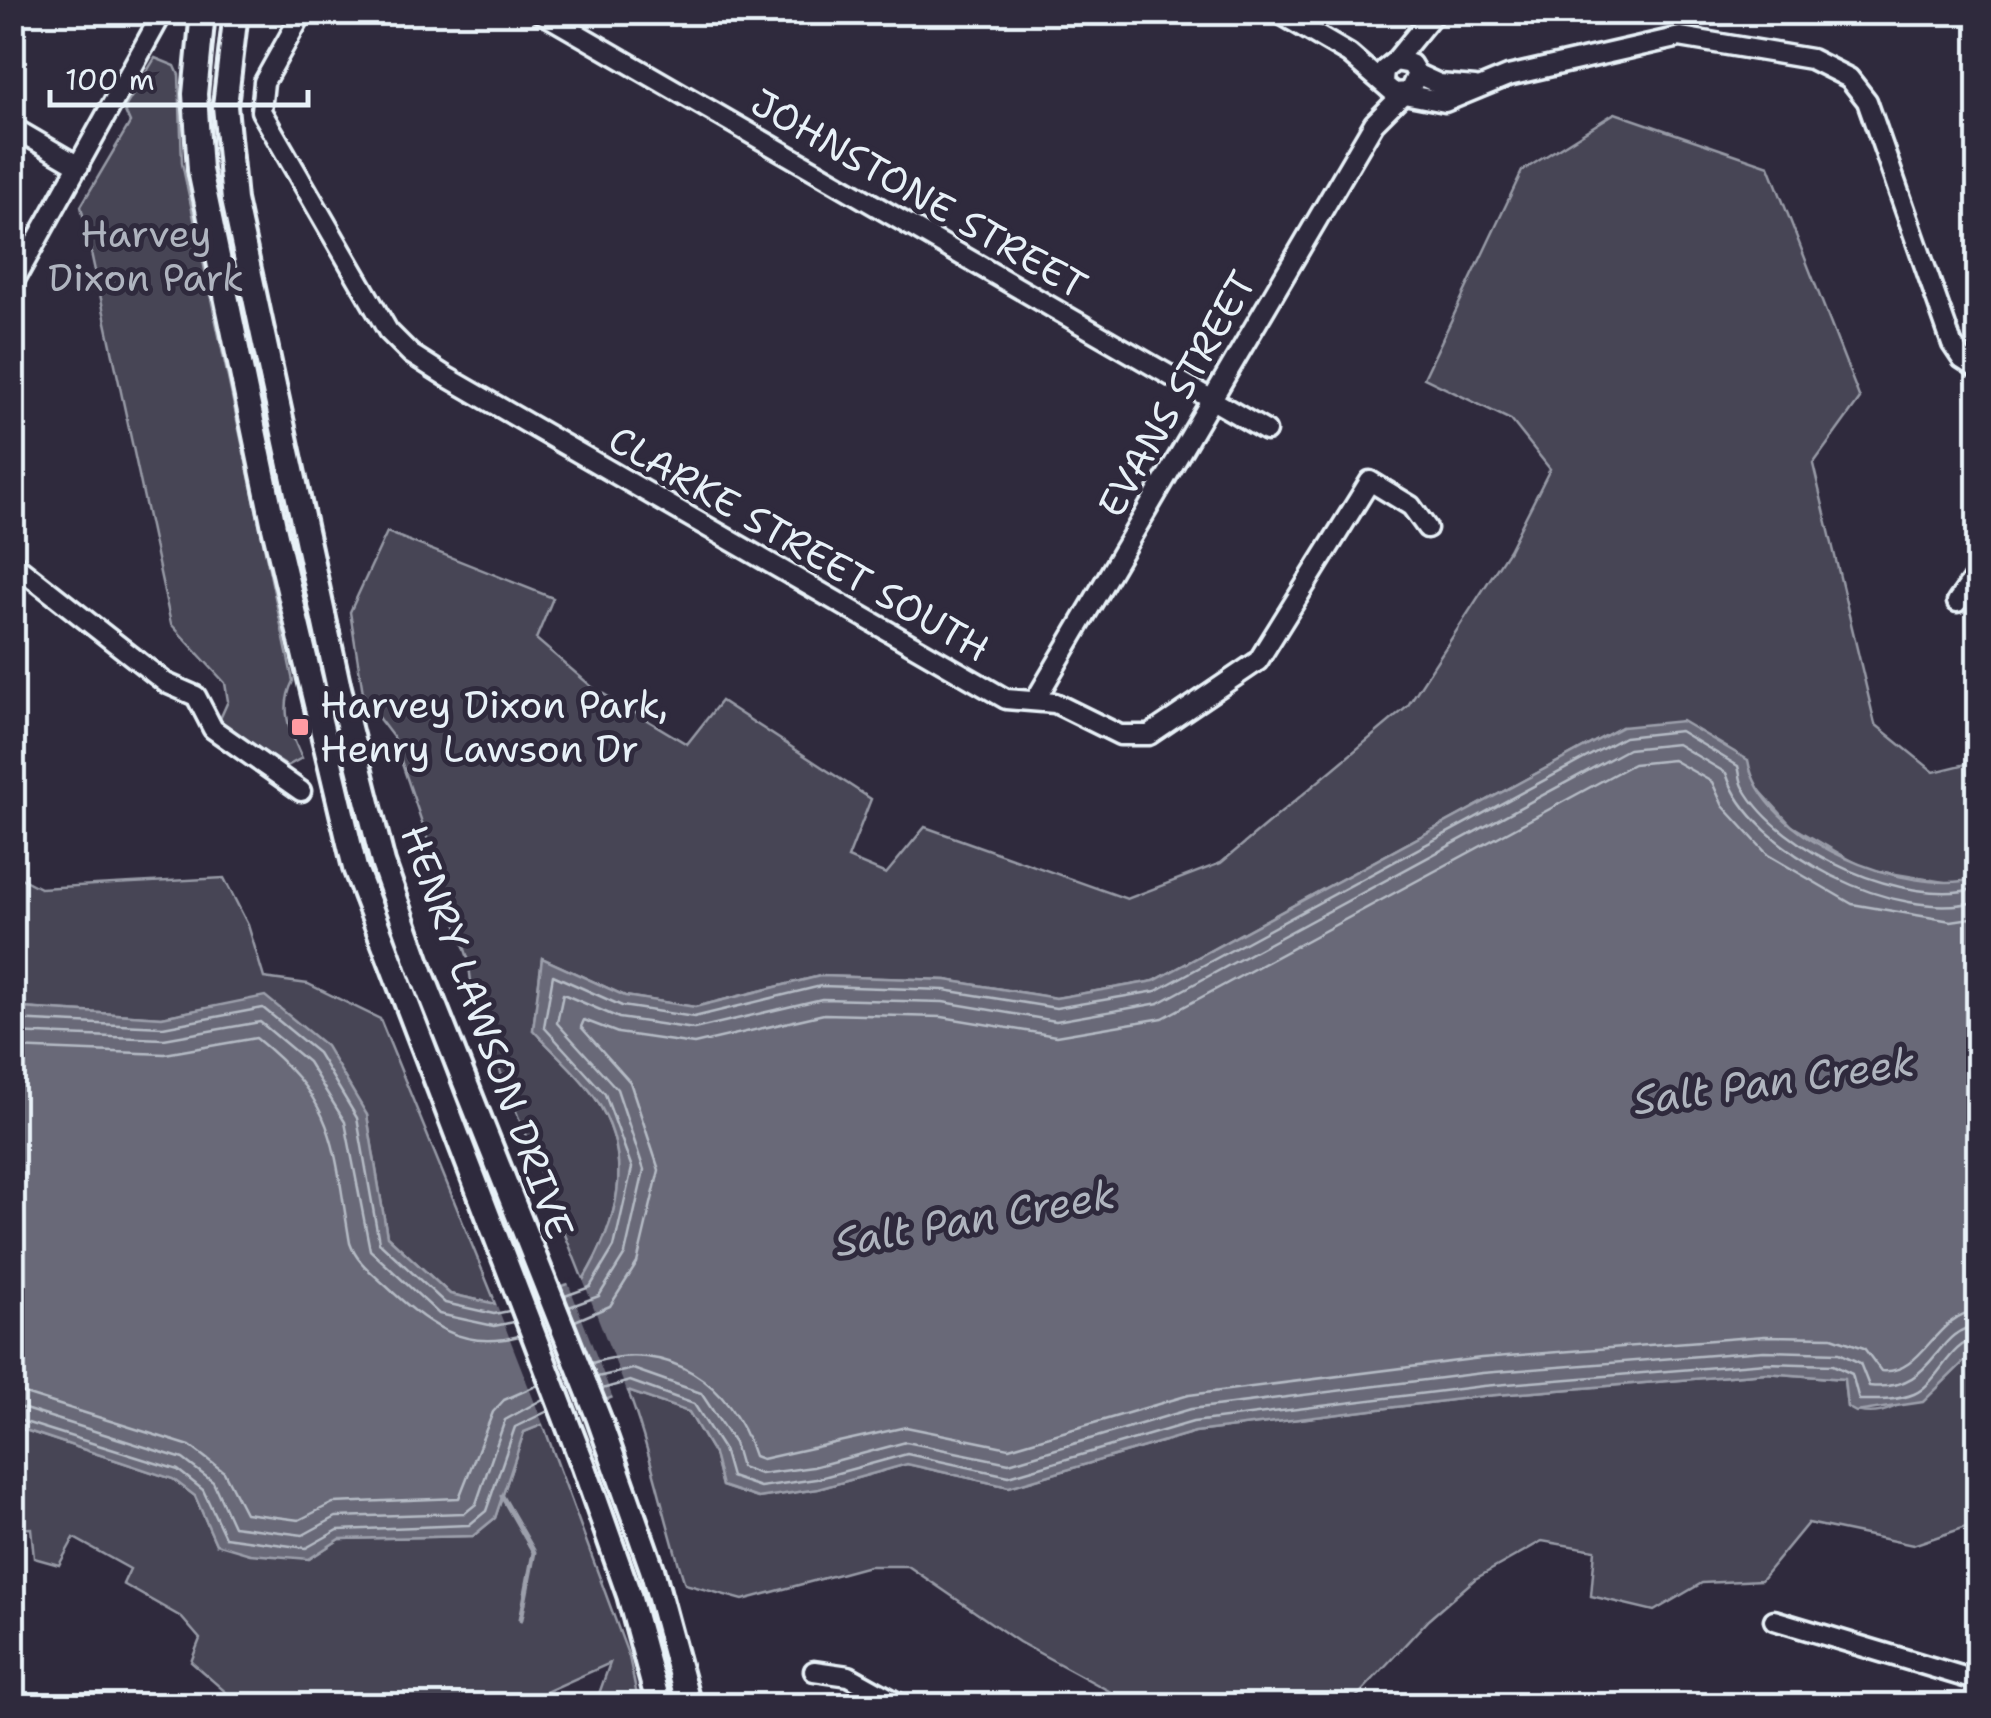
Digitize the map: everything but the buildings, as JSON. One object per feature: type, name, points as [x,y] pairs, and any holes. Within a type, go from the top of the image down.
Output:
[{"type":"main road","name":"HENRY LAWSON DRIVE","points":[[203,12],[194,94],[200,170],[295,618],[355,868],[584,1467],[629,1595],[659,1706]]},
{"type":"main road","name":"HENRY LAWSON DRIVE","points":[[236,12],[226,91],[229,168],[338,684],[384,863],[440,1020],[652,1569],[689,1706]]},
{"type":"street","points":[[12,285],[164,12]]},
{"type":"street","name":"CLARKE STREET SOUTH","points":[[304,12],[264,82],[261,112],[398,343],[437,372],[995,694],[1017,702],[1036,698],[1068,708],[1120,735],[1149,735],[1238,678],[1267,652],[1370,481],[1411,506],[1427,528]]},
{"type":"street","name":"JOHNSTONE STREET","points":[[540,12],[1266,431]]},
{"type":"street","points":[[1277,12],[1349,54],[1390,91],[1445,102],[1476,87],[1680,37],[1759,47],[1838,70],[1858,87],[1874,120],[1952,344],[1962,358],[1978,369]]},
{"type":"street","points":[[1384,82],[1393,62],[1430,21]]},
{"type":"street","points":[[1404,94],[1416,84],[1430,21]]},
{"type":"street","points":[[1349,54],[1406,61],[1416,72],[1439,84],[1476,87]]},
{"type":"street","name":"EVANS STREET","points":[[1374,123],[1384,82]]},
{"type":"street","name":"EVANS STREET","points":[[1036,698],[1374,123],[1404,94]]},
{"type":"street","points":[[12,127],[79,166]]},
{"type":"street","points":[[12,562],[166,683],[196,696],[214,729],[301,791]]},
{"type":"street","points":[[1957,602],[1978,572]]},
{"type":"street","points":[[1774,1620],[1978,1681]]},
{"type":"street","points":[[814,1671],[849,1676],[903,1706]]},
{"type":"green space","name":"Harvey Dixon Park","points":[[155,58],[175,66],[179,75],[182,163],[293,681],[287,711],[302,758],[287,766],[232,732],[220,719],[228,701],[225,683],[171,624],[81,206],[130,123],[124,109]]},
{"type":"green space","points":[[1615,113],[1769,166],[1860,399],[1813,464],[1875,724],[1934,772],[1978,761],[1978,878],[1956,884],[1866,869],[1792,826],[1752,782],[1622,727],[1154,981],[1056,998],[946,980],[820,976],[695,1007],[625,996],[542,958],[533,1030],[590,1090],[616,1145],[613,1214],[583,1280],[474,1005],[468,958],[393,737],[364,699],[350,612],[387,532],[553,598],[536,639],[592,687],[687,744],[721,701],[871,799],[848,858],[886,874],[925,827],[1127,899],[1221,863],[1407,707],[1509,550],[1550,469],[1511,420],[1424,378],[1522,171]]},
{"type":"green space","points":[[13,874],[40,888],[224,878],[248,925],[264,978],[308,984],[380,1019],[496,1304],[450,1294],[387,1236],[367,1115],[265,997],[162,1017],[21,1008],[13,1011]]},
{"type":"green space","points":[[1978,1348],[1978,1523],[1913,1545],[1808,1523],[1761,1580],[1702,1583],[1654,1611],[1591,1596],[1595,1550],[1542,1541],[1475,1579],[1428,1620],[1349,1705],[1135,1705],[1019,1642],[908,1566],[869,1566],[743,1600],[685,1584],[628,1391],[689,1412],[714,1454],[722,1486],[758,1498],[818,1489],[907,1464],[1009,1487],[1195,1432],[1484,1396],[1766,1373],[1844,1379],[1847,1407],[1866,1413],[1884,1411],[1901,1404],[1963,1355]]},
{"type":"green space","points":[[543,1424],[629,1657],[639,1705],[595,1705],[610,1663],[517,1705],[233,1705],[235,1700],[191,1662],[200,1639],[181,1617],[123,1584],[130,1569],[74,1538],[59,1565],[34,1558],[31,1528],[13,1529],[13,1426],[173,1479],[195,1496],[216,1544],[309,1559],[340,1539],[473,1536],[495,1518],[524,1432]]},
{"type":"water","name":"Salt Pan Creek","points":[[1682,721],[1748,760],[1759,789],[1779,815],[1841,856],[1914,879],[1948,882],[1978,878],[1978,1348],[1923,1402],[1856,1412],[1847,1407],[1844,1379],[1766,1373],[1484,1396],[1195,1432],[1009,1487],[907,1464],[818,1489],[758,1498],[722,1486],[714,1454],[689,1412],[628,1391],[524,1432],[495,1518],[473,1536],[340,1539],[309,1559],[250,1554],[216,1544],[195,1496],[173,1479],[13,1426],[12,1011],[21,1008],[162,1017],[265,996],[326,1046],[367,1115],[387,1236],[450,1294],[496,1304],[583,1280],[605,1236],[617,1191],[616,1145],[596,1099],[533,1030],[542,958],[625,996],[695,1007],[820,976],[946,980],[1056,998],[1154,981],[1622,727]]},
{"type":"pier","points":[[581,1275],[629,1397],[614,1401],[567,1280]]},
{"type":"pier","points":[[560,1282],[607,1403],[545,1429],[494,1298]]},
{"type":"waterway","points":[[502,1496],[534,1552],[521,1619]]},
{"type":"place","name":"Harvey Dixon Park, Henry Lawson Dr","points":[[300,727]]}]
